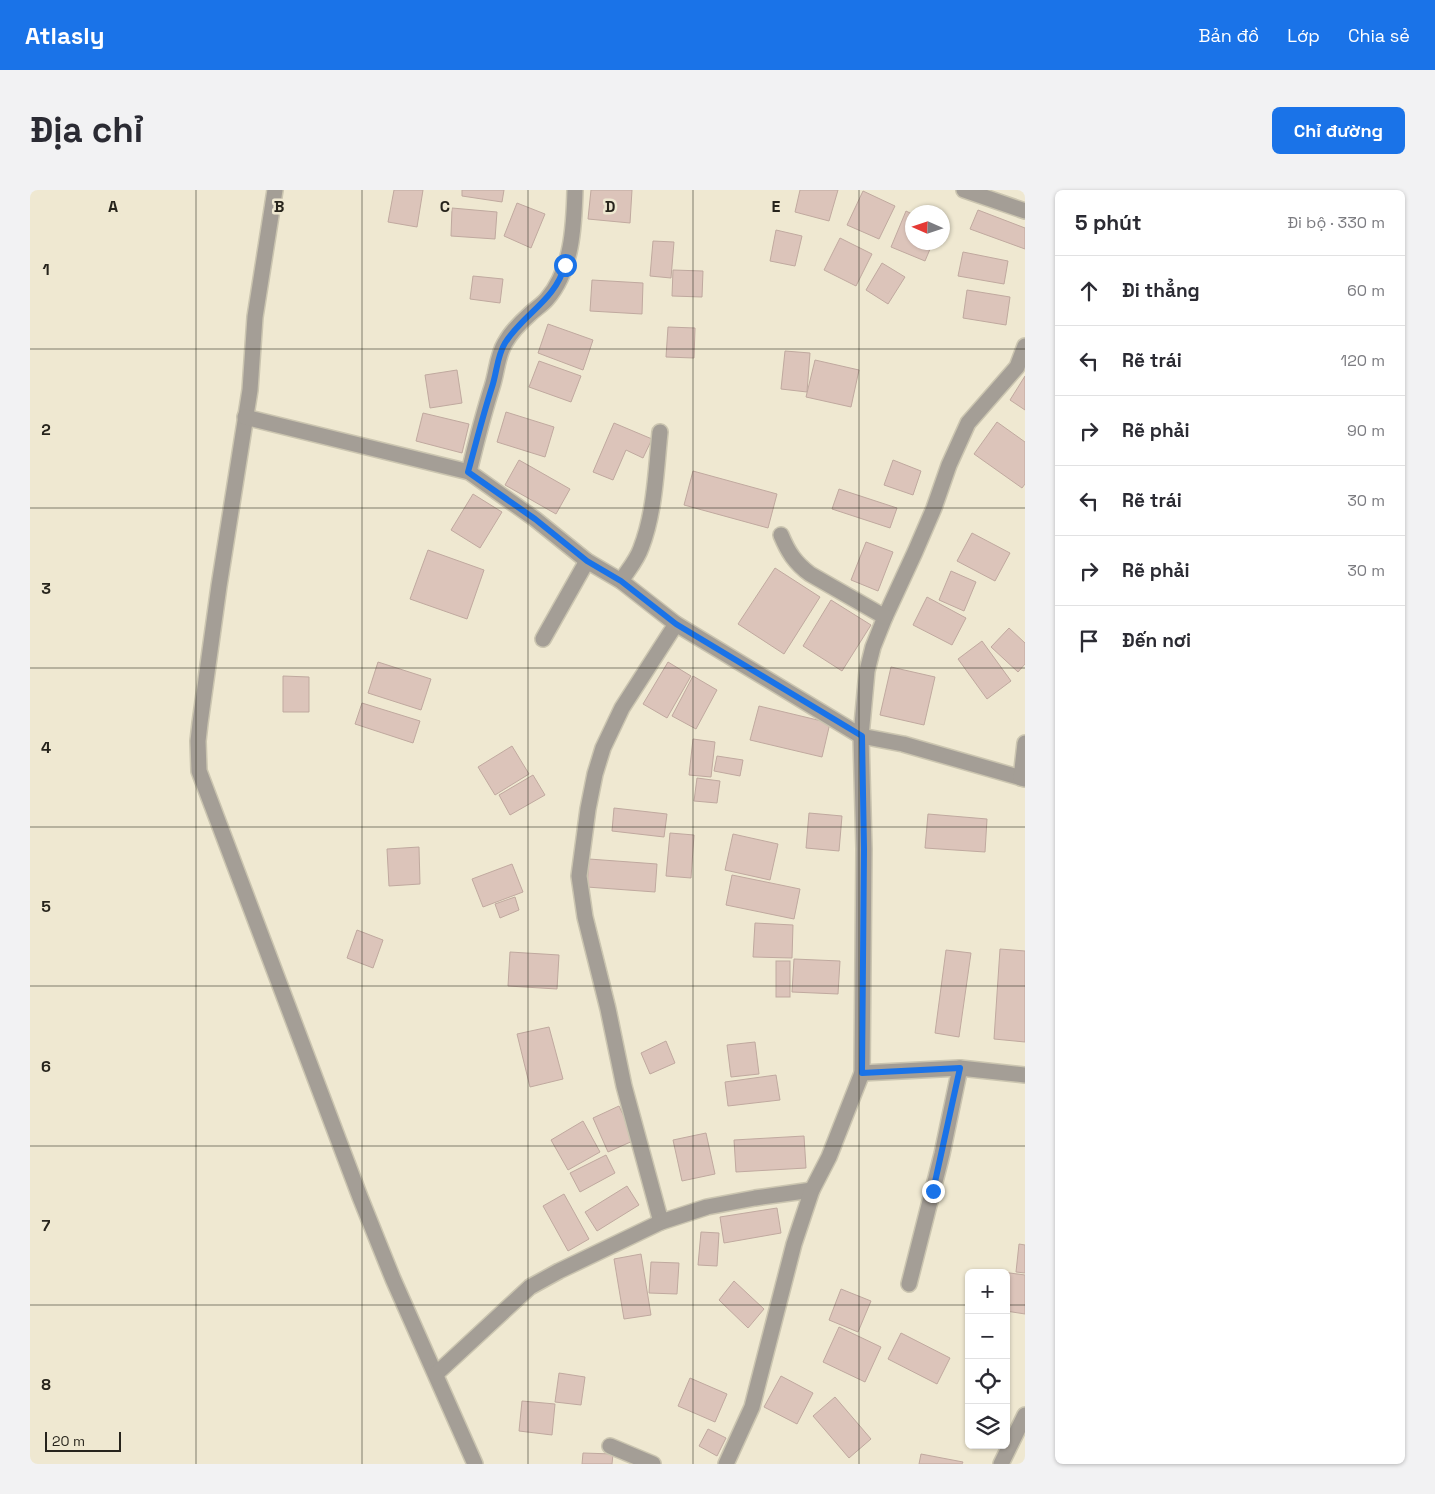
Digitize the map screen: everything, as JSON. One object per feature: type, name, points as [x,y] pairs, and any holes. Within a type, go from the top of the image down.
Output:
[{"type":"street","points":[[276,190],[255,317],[250,390],[219,586],[200,723],[198,741],[200,772],[360,1197],[393,1279],[475,1464]]},
{"type":"street","points":[[468,472],[496,366],[504,344],[529,315],[547,300],[562,276],[568,254],[575,208],[575,190]]},
{"type":"street","points":[[964,190],[1025,211]]},
{"type":"street","points":[[726,1464],[752,1407],[794,1244],[812,1190],[829,1158],[862,1073],[864,849],[862,736],[867,671],[873,647],[934,508],[968,423],[1017,368],[1024,354]]},
{"type":"street","points":[[246,417],[468,472],[535,519],[587,561],[621,581],[676,624],[862,736],[903,744],[1023,778],[1025,743]]},
{"type":"street","points":[[621,581],[641,548],[646,533],[652,502],[660,432]]},
{"type":"street","points":[[780,535],[789,554],[798,566],[885,617]]},
{"type":"street","points":[[543,639],[587,561]]},
{"type":"street","points":[[661,1222],[624,1086],[608,1009],[585,917],[579,876],[588,809],[595,774],[603,748],[622,708],[676,624]]},
{"type":"street","points":[[862,1073],[960,1068],[1025,1075]]},
{"type":"street","points":[[910,1284],[942,1154],[960,1068]]},
{"type":"street","points":[[436,1374],[530,1287],[559,1270],[661,1222],[717,1206],[812,1190]]},
{"type":"street","points":[[1001,1464],[1022,1432],[1025,1415]]},
{"type":"street","points":[[610,1446],[653,1464]]},
{"type":"building","points":[[394,190],[423,190],[417,227],[388,222]]},
{"type":"building","points":[[462,190],[504,190],[502,202],[462,196]]},
{"type":"building","points":[[591,190],[632,190],[630,223],[588,219]]},
{"type":"building","points":[[800,190],[838,190],[829,221],[795,212]]},
{"type":"building","points":[[863,191],[895,206],[879,239],[847,225]]},
{"type":"building","points":[[517,203],[545,214],[531,248],[504,236]]},
{"type":"building","points":[[452,208],[497,212],[495,239],[451,236]]},
{"type":"building","points":[[978,210],[1025,228],[1025,249],[970,229]]},
{"type":"building","points":[[905,213],[905,250],[930,250],[925,261],[891,247]]},
{"type":"building","points":[[776,230],[802,236],[795,266],[770,261]]},
{"type":"building","points":[[840,238],[872,254],[856,286],[824,270]]},
{"type":"building","points":[[653,241],[674,242],[671,278],[650,276]]},
{"type":"building","points":[[963,252],[1008,261],[1004,284],[958,276]]},
{"type":"building","points":[[882,263],[905,277],[888,304],[866,290]]},
{"type":"building","points":[[673,270],[703,271],[702,297],[672,296]]},
{"type":"building","points":[[473,276],[503,279],[500,303],[470,299]]},
{"type":"building","points":[[592,280],[643,283],[642,314],[590,311]]},
{"type":"building","points":[[967,290],[1010,297],[1006,325],[963,318]]},
{"type":"building","points":[[548,324],[593,340],[583,370],[538,353]]},
{"type":"building","points":[[668,327],[695,328],[694,358],[666,357]]},
{"type":"building","points":[[785,351],[810,353],[807,392],[781,389]]},
{"type":"building","points":[[815,360],[859,370],[851,407],[806,397]]},
{"type":"building","points":[[539,361],[581,376],[571,402],[529,387]]},
{"type":"building","points":[[457,370],[462,403],[430,408],[425,375]]},
{"type":"building","points":[[1025,376],[1025,410],[1010,400]]},
{"type":"building","points":[[506,412],[554,427],[545,457],[497,442]]},
{"type":"building","points":[[423,413],[469,424],[462,453],[416,441]]},
{"type":"building","points":[[997,422],[1025,442],[1025,484],[1022,488],[974,454]]},
{"type":"building","points":[[614,423],[652,439],[643,458],[626,450],[613,480],[593,472]]},
{"type":"building","points":[[519,460],[570,489],[556,514],[505,485]]},
{"type":"building","points":[[893,460],[921,471],[913,495],[884,485]]},
{"type":"building","points":[[693,471],[777,494],[768,528],[684,505]]},
{"type":"building","points":[[839,489],[897,508],[890,528],[832,509]]},
{"type":"building","points":[[473,494],[502,512],[480,548],[451,530]]},
{"type":"building","points":[[972,533],[1010,553],[995,581],[957,561]]},
{"type":"building","points":[[866,542],[893,552],[878,591],[851,580]]},
{"type":"building","points":[[428,550],[484,570],[467,619],[410,599]]},
{"type":"building","points":[[775,568],[820,597],[784,654],[738,624]]},
{"type":"building","points":[[951,571],[976,582],[964,611],[939,600]]},
{"type":"building","points":[[927,597],[966,618],[952,645],[913,625]]},
{"type":"building","points":[[831,600],[871,625],[842,671],[803,646]]},
{"type":"building","points":[[1009,628],[1025,643],[1025,664],[1018,672],[991,647]]},
{"type":"building","points":[[982,641],[1011,681],[987,699],[958,659]]},
{"type":"building","points":[[378,662],[431,679],[421,710],[368,693]]},
{"type":"building","points":[[668,662],[691,676],[667,718],[643,704]]},
{"type":"building","points":[[891,667],[935,677],[924,725],[880,715]]},
{"type":"building","points":[[283,676],[309,677],[309,712],[283,712]]},
{"type":"building","points":[[693,676],[717,690],[696,729],[672,716]]},
{"type":"building","points":[[362,703],[420,721],[413,743],[355,724]]},
{"type":"building","points":[[759,706],[830,723],[822,757],[750,740]]},
{"type":"building","points":[[693,739],[715,742],[711,777],[689,775]]},
{"type":"building","points":[[512,746],[529,774],[495,795],[478,767]]},
{"type":"building","points":[[717,756],[743,760],[740,776],[714,771]]},
{"type":"building","points":[[533,775],[545,795],[510,815],[499,795]]},
{"type":"building","points":[[697,778],[720,781],[717,803],[694,801]]},
{"type":"building","points":[[614,808],[667,814],[664,837],[612,831]]},
{"type":"building","points":[[809,813],[842,816],[839,851],[806,848]]},
{"type":"building","points":[[928,814],[987,819],[985,852],[925,848]]},
{"type":"building","points":[[670,833],[694,835],[691,878],[666,876]]},
{"type":"building","points":[[733,834],[778,844],[770,880],[725,870]]},
{"type":"building","points":[[419,847],[420,884],[389,886],[387,849]]},
{"type":"building","points":[[589,859],[657,864],[655,892],[587,887]]},
{"type":"building","points":[[512,864],[523,892],[483,907],[472,879]]},
{"type":"building","points":[[732,875],[800,889],[794,919],[726,905]]},
{"type":"building","points":[[515,897],[519,910],[500,918],[495,904]]},
{"type":"building","points":[[755,923],[793,925],[792,958],[753,957]]},
{"type":"building","points":[[357,930],[383,940],[373,968],[347,958]]},
{"type":"building","points":[[1000,949],[1025,951],[1025,1042],[994,1039]]},
{"type":"building","points":[[946,950],[971,953],[959,1037],[935,1033]]},
{"type":"building","points":[[510,952],[559,955],[557,989],[508,986]]},
{"type":"building","points":[[794,959],[840,961],[838,994],[792,992]]},
{"type":"building","points":[[776,961],[790,961],[790,997],[776,997]]},
{"type":"building","points":[[549,1027],[563,1079],[530,1087],[517,1034]]},
{"type":"building","points":[[666,1041],[675,1063],[650,1074],[641,1053]]},
{"type":"building","points":[[755,1042],[759,1074],[731,1077],[727,1045]]},
{"type":"building","points":[[776,1075],[780,1100],[728,1106],[725,1082]]},
{"type":"building","points":[[619,1106],[635,1140],[608,1152],[593,1118]]},
{"type":"building","points":[[583,1121],[600,1152],[568,1170],[551,1140]]},
{"type":"building","points":[[706,1133],[715,1174],[682,1181],[673,1140]]},
{"type":"building","points":[[804,1136],[806,1168],[736,1172],[734,1140]]},
{"type":"building","points":[[606,1155],[615,1173],[580,1192],[570,1173]]},
{"type":"building","points":[[627,1186],[639,1205],[597,1231],[585,1212]]},
{"type":"building","points":[[564,1194],[589,1239],[568,1251],[543,1206]]},
{"type":"building","points":[[777,1208],[781,1233],[724,1243],[720,1217]]},
{"type":"building","points":[[701,1232],[719,1233],[717,1266],[698,1265]]},
{"type":"building","points":[[1019,1244],[1025,1245],[1025,1273],[1016,1272]]},
{"type":"building","points":[[641,1254],[651,1315],[624,1319],[614,1259]]},
{"type":"building","points":[[651,1262],[679,1263],[677,1294],[649,1293]]},
{"type":"building","points":[[1010,1273],[1025,1275],[1025,1314],[1010,1312]]},
{"type":"building","points":[[734,1281],[764,1309],[748,1328],[719,1300]]},
{"type":"building","points":[[841,1289],[871,1301],[858,1332],[829,1320]]},
{"type":"building","points":[[839,1327],[881,1347],[865,1382],[823,1362]]},
{"type":"building","points":[[901,1333],[950,1358],[937,1384],[888,1359]]},
{"type":"building","points":[[559,1373],[585,1377],[581,1405],[555,1402]]},
{"type":"building","points":[[781,1376],[813,1393],[797,1424],[764,1407]]},
{"type":"building","points":[[690,1378],[727,1394],[715,1422],[678,1406]]},
{"type":"building","points":[[835,1397],[871,1439],[849,1458],[813,1416]]},
{"type":"building","points":[[522,1401],[555,1404],[552,1435],[519,1431]]},
{"type":"building","points":[[708,1429],[726,1438],[717,1456],[699,1446]]},
{"type":"building","points":[[583,1453],[613,1454],[612,1464],[582,1464]]},
{"type":"building","points":[[921,1454],[963,1462],[962,1464],[919,1464]]},
{"type":"route","points":[[565,265],[562,276],[547,300],[516,328],[504,344],[496,366],[468,472],[535,519],[587,561],[621,581],[676,624],[862,736],[864,849],[862,1073],[960,1068],[933,1191]]}]
